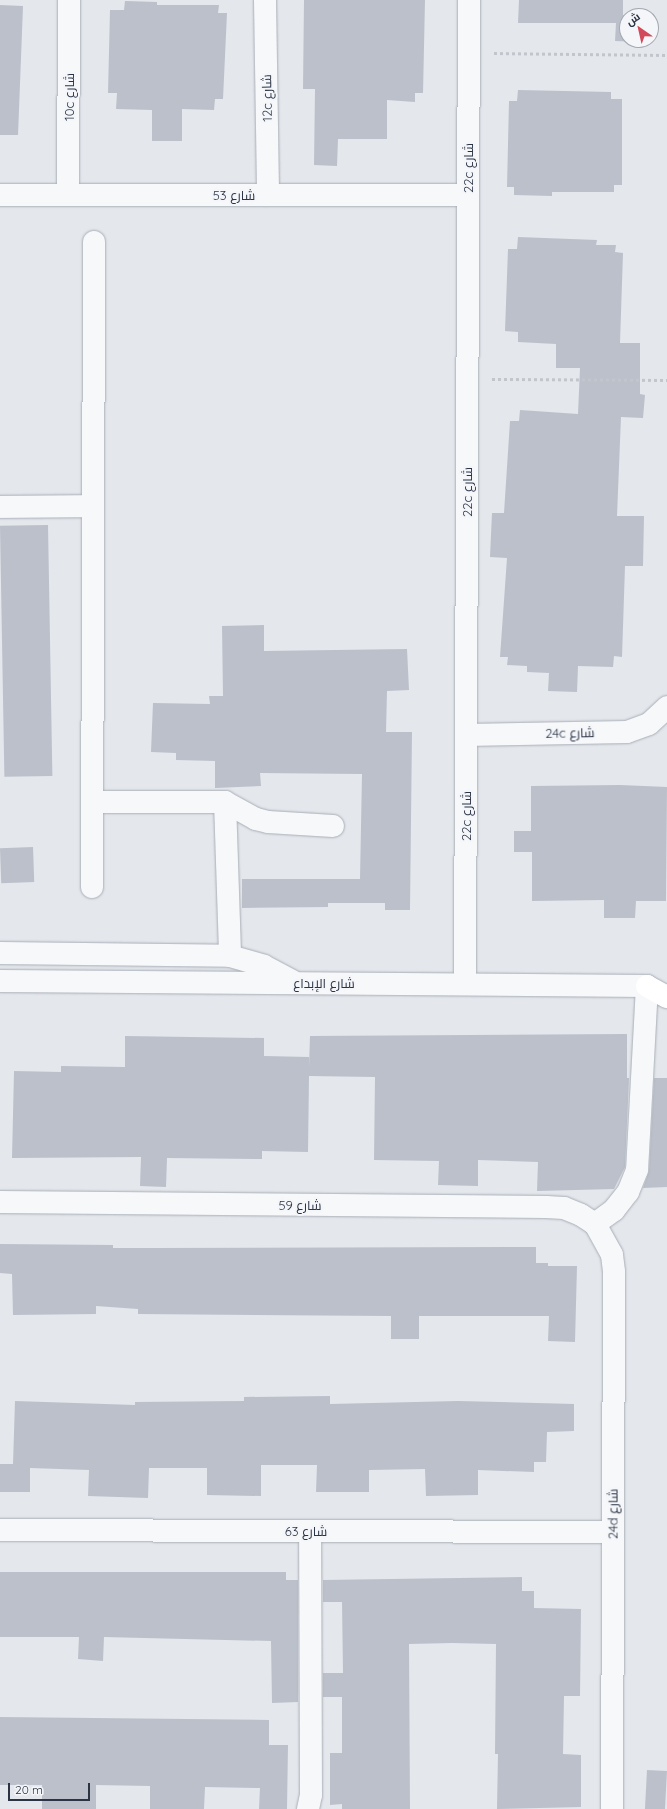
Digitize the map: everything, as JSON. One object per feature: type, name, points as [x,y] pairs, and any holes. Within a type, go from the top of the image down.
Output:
[{"type":"main road","name":"شارع الإبداع","points":[[647,986],[667,977]]},
{"type":"main road","name":"شارع الإبداع","points":[[647,986],[667,997]]},
{"type":"street","name":"10c شارع","points":[[68,195],[69,0]]},
{"type":"street","name":"12c شارع","points":[[265,0],[268,195]]},
{"type":"street","name":"22c شارع","points":[[465,984],[469,0]]},
{"type":"street","name":"شارع 53","points":[[0,195],[468,196]]},
{"type":"street","points":[[92,887],[94,242]]},
{"type":"street","points":[[0,507],[93,506]]},
{"type":"street","name":"24c شارع","points":[[466,735],[627,732],[649,724],[667,709]]},
{"type":"street","points":[[92,802],[225,802],[256,819],[268,822],[333,826]]},
{"type":"street","points":[[225,802],[230,956]]},
{"type":"street","points":[[0,953],[230,956],[264,966],[295,983]]},
{"type":"street","name":"شارع الإبداع","points":[[0,981],[647,986]]},
{"type":"street","points":[[595,1224],[614,1210],[628,1192],[637,1170],[647,986]]},
{"type":"street","name":"شارع 59","points":[[0,1202],[546,1206],[564,1208],[581,1215],[595,1224]]},
{"type":"street","name":"24d شارع","points":[[595,1224],[610,1250],[614,1272],[612,1809]]},
{"type":"street","name":"شارع 63","points":[[0,1530],[612,1532]]},
{"type":"street","points":[[308,1809],[311,1795],[310,1531]]},
{"type":"path","points":[[468,52],[667,55]]},
{"type":"path","points":[[468,378],[667,380]]},
{"type":"building","points":[[304,0],[425,0],[423,93],[415,93],[415,102],[387,100],[387,139],[338,139],[337,166],[314,165],[315,89],[303,89]]},
{"type":"building","points":[[519,0],[623,0],[623,8],[619,8],[619,41],[615,41],[616,23],[518,23]]},
{"type":"building","points":[[125,1],[157,2],[157,5],[219,5],[218,13],[227,13],[223,99],[215,99],[214,110],[182,109],[182,141],[152,141],[152,110],[116,109],[117,93],[108,93],[110,10],[124,10]]},
{"type":"building","points":[[0,5],[23,6],[18,135],[0,135]]},
{"type":"building","points":[[518,90],[611,92],[611,99],[622,99],[622,185],[614,185],[614,192],[552,192],[552,196],[514,195],[514,187],[507,187],[509,101],[517,101]]},
{"type":"building","points":[[518,237],[597,240],[596,245],[616,245],[615,252],[623,253],[620,343],[640,343],[640,394],[645,395],[643,418],[621,417],[617,516],[644,516],[643,566],[625,566],[622,657],[614,656],[613,667],[578,666],[577,692],[548,691],[549,673],[527,672],[527,666],[507,665],[508,657],[500,657],[507,558],[490,557],[492,513],[504,513],[510,421],[519,421],[520,410],[578,414],[580,368],[556,368],[556,344],[518,342],[518,332],[505,331],[508,249],[517,249]]},
{"type":"building","points":[[48,525],[52,776],[4,777],[0,526]]},
{"type":"building","points":[[264,625],[264,651],[407,649],[409,690],[387,691],[386,732],[412,732],[410,910],[385,910],[385,903],[328,903],[328,907],[242,908],[242,879],[360,879],[362,774],[260,773],[261,786],[215,788],[215,761],[176,760],[176,753],[151,752],[153,703],[210,704],[209,696],[223,696],[222,626]]},
{"type":"building","points":[[620,785],[667,787],[666,901],[636,901],[635,918],[604,918],[604,900],[532,901],[532,852],[514,852],[514,831],[531,831],[531,786]]},
{"type":"building","points":[[33,847],[34,882],[1,883],[0,848]]},
{"type":"building","points":[[627,1034],[627,1078],[629,1078],[625,1167],[614,1189],[537,1191],[538,1162],[478,1160],[478,1186],[438,1185],[439,1161],[374,1160],[375,1077],[309,1076],[308,1152],[262,1151],[262,1159],[167,1158],[166,1187],[140,1186],[141,1157],[12,1158],[14,1071],[61,1072],[61,1066],[125,1067],[125,1036],[264,1038],[264,1056],[309,1057],[309,1067],[310,1036]]},
{"type":"building","points":[[654,1078],[667,1078],[667,1187],[643,1188],[649,1171]]},
{"type":"building","points":[[0,1244],[113,1245],[113,1248],[536,1247],[536,1263],[548,1263],[548,1266],[577,1266],[575,1342],[548,1341],[549,1316],[419,1316],[419,1339],[391,1339],[391,1316],[138,1314],[138,1309],[96,1306],[96,1314],[13,1315],[12,1274],[0,1273]]},
{"type":"building","points":[[330,1396],[330,1404],[458,1401],[574,1404],[574,1431],[547,1432],[546,1462],[534,1462],[534,1472],[478,1470],[478,1495],[426,1496],[425,1469],[369,1470],[369,1492],[316,1492],[317,1465],[261,1465],[261,1496],[207,1495],[207,1468],[149,1468],[148,1498],[88,1496],[89,1470],[30,1468],[30,1492],[0,1492],[0,1464],[13,1464],[15,1401],[135,1405],[135,1402],[244,1401],[244,1397]]},
{"type":"building","points":[[0,1572],[286,1572],[286,1580],[298,1580],[298,1702],[272,1703],[271,1641],[104,1637],[103,1661],[78,1659],[79,1637],[0,1637]]},
{"type":"building","points":[[522,1577],[522,1591],[534,1591],[534,1608],[581,1609],[580,1696],[564,1696],[563,1754],[581,1755],[581,1807],[497,1809],[498,1754],[495,1754],[496,1644],[452,1643],[409,1644],[410,1809],[342,1809],[342,1804],[330,1805],[330,1753],[342,1753],[342,1697],[323,1697],[323,1673],[343,1673],[342,1602],[323,1602],[323,1580]]},
{"type":"building","points":[[0,1717],[269,1720],[269,1745],[288,1745],[287,1809],[259,1809],[260,1788],[205,1787],[204,1809],[150,1809],[150,1786],[96,1785],[96,1809],[42,1809],[42,1785],[0,1785]]},
{"type":"building","points":[[647,1770],[667,1771],[665,1809],[645,1809]]}]
